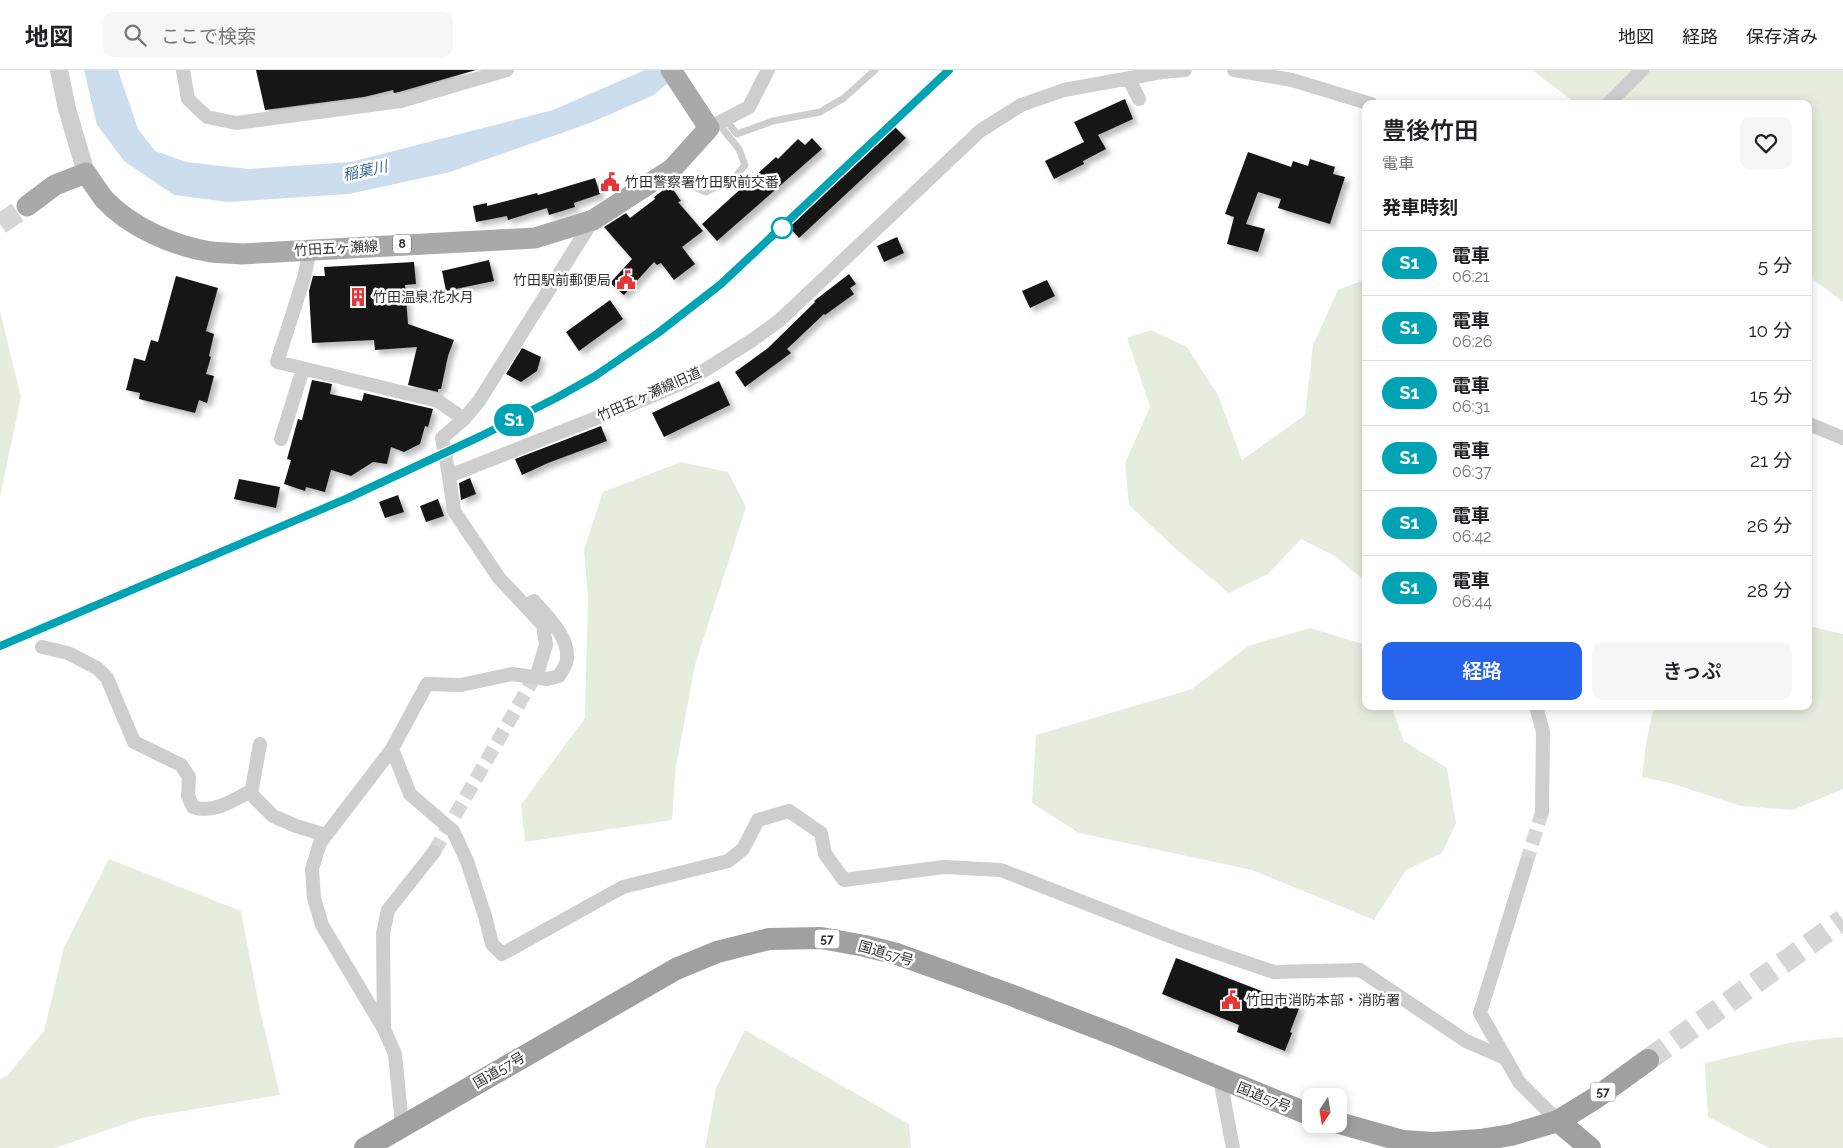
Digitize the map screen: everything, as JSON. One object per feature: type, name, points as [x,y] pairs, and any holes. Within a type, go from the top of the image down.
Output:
[{"type":"highway","name":"国道57号","points":[[365,1148],[393,1136],[676,969],[717,952],[753,942],[789,938],[821,938],[897,954],[1080,1021],[1302,1111]]},
{"type":"highway","name":"57","points":[[1348,1126],[1403,1141],[1433,1143],[1480,1140],[1511,1135],[1558,1122],[1648,1060]]},
{"type":"highway","points":[[1558,1122],[1590,1148]]},
{"type":"main road","points":[[671,70],[694,106],[717,123]]},
{"type":"main road","name":"竹田五ヶ瀬線","points":[[86,173],[105,199],[133,222],[160,237],[185,246],[211,252],[242,254],[535,238],[593,220],[672,169],[717,123]]},
{"type":"main road","points":[[27,206],[56,186],[86,173]]},
{"type":"street","points":[[59,70],[67,109],[86,173]]},
{"type":"street","points":[[183,70],[188,99],[207,117],[236,123],[401,101],[498,71]]},
{"type":"street","points":[[717,123],[749,107],[768,70]]},
{"type":"street","name":"竹田五ヶ瀬線旧道","points":[[449,476],[689,380],[751,342],[780,320],[980,131],[1021,105],[1064,90],[1185,70]]},
{"type":"street","points":[[1234,70],[1292,80],[1362,101]]},
{"type":"street","points":[[1612,100],[1642,70]]},
{"type":"street","points":[[1129,79],[1139,99]]},
{"type":"street","points":[[543,675],[546,645],[543,625],[499,578],[454,512],[442,438],[464,419],[479,401],[593,220]]},
{"type":"street","points":[[310,249],[304,278],[277,362],[438,401],[464,419]]},
{"type":"street","points":[[281,439],[303,368]]},
{"type":"street","points":[[1812,425],[1843,438]]},
{"type":"street","points":[[393,1136],[395,1054],[384,1028],[322,925],[314,898],[312,869],[320,843],[392,749],[428,684],[461,685],[512,674],[559,676],[567,658],[565,646],[558,629],[534,601],[525,606]]},
{"type":"street","points":[[42,647],[68,653],[97,668],[107,678],[134,742],[182,765],[189,777],[188,796],[193,807],[203,810],[212,809],[251,791]]},
{"type":"street","points":[[1537,710],[1543,732],[1542,812]]},
{"type":"street","points":[[260,744],[251,794],[273,816],[296,826],[326,835]]},
{"type":"street","points":[[392,749],[410,794],[453,831],[466,861],[485,916],[492,944],[502,954],[623,888],[728,861],[743,849],[758,820],[789,811],[821,833],[825,854],[844,880],[944,867],[1001,870],[1177,939],[1274,972],[1360,970],[1466,1041],[1505,1058]]},
{"type":"street","points":[[384,1028],[383,934],[388,910],[434,852]]},
{"type":"street","points":[[1526,864],[1480,1013],[1519,1082],[1558,1122]]},
{"type":"street","points":[[1220,1079],[1233,1148]]},
{"type":"lane","points":[[717,123],[737,134],[773,121],[820,112],[844,98],[875,70]]},
{"type":"lane","points":[[672,169],[688,184],[706,192],[736,176],[745,165],[739,150],[717,123]]},
{"type":"shaded area","points":[[1532,70],[1843,70],[1843,302],[1812,278],[1812,100],[1572,100]]},
{"type":"shaded area","points":[[1362,281],[1362,579],[1335,556],[1301,539],[1268,574],[1229,593],[1176,549],[1129,505],[1125,463],[1150,407],[1127,338],[1151,330],[1187,347],[1218,395],[1242,460],[1305,415],[1313,345],[1338,290]]},
{"type":"shaded area","points":[[0,311],[21,397],[0,497]]},
{"type":"shaded area","points":[[681,462],[728,472],[746,507],[695,665],[676,766],[672,820],[525,842],[521,805],[585,718],[588,596],[584,550],[603,492]]},
{"type":"shaded area","points":[[1812,627],[1843,634],[1843,789],[1793,810],[1741,806],[1670,783],[1642,777],[1646,743],[1653,710],[1812,710]]},
{"type":"shaded area","points":[[1310,628],[1362,644],[1362,710],[1392,710],[1404,741],[1447,768],[1456,823],[1442,853],[1406,870],[1374,920],[1252,870],[1079,833],[1032,803],[1036,735],[1192,689],[1248,646]]},
{"type":"shaded area","points":[[109,859],[241,911],[260,1010],[280,1095],[142,1118],[55,1148],[0,1148],[0,1079],[8,1075],[44,1031],[64,947]]},
{"type":"shaded area","points":[[745,1030],[909,1124],[911,1148],[705,1148],[716,1088]]},
{"type":"shaded area","points":[[1843,1037],[1843,1148],[1769,1148],[1708,1117],[1705,1063],[1792,1042]]},
{"type":"water","name":"稲葉川","points":[[84,70],[118,70],[138,129],[155,151],[187,162],[248,169],[351,162],[553,110],[645,70],[683,70],[654,95],[590,123],[450,172],[349,194],[228,202],[174,195],[124,161],[97,125]]},
{"type":"building","points":[[256,70],[476,70],[394,93],[393,90],[364,97],[265,110]]},
{"type":"building","points":[[1125,99],[1133,119],[1098,135],[1106,149],[1083,161],[1084,164],[1054,179],[1045,161],[1084,142],[1074,122]]},
{"type":"building","points":[[895,127],[906,138],[799,238],[789,227]]},
{"type":"building","points":[[812,138],[822,149],[717,241],[702,224],[776,157],[778,159],[798,139],[805,145]]},
{"type":"building","points":[[1248,152],[1291,167],[1293,161],[1308,166],[1310,159],[1335,167],[1333,174],[1345,177],[1330,224],[1278,208],[1281,199],[1258,192],[1246,224],[1265,229],[1258,252],[1227,244],[1234,217],[1225,214]]},
{"type":"building","points":[[595,178],[600,194],[574,203],[575,207],[549,215],[547,208],[508,220],[507,216],[476,222],[473,206],[487,203],[487,206],[537,193],[538,195]]},
{"type":"building","points":[[670,185],[681,201],[678,202],[703,231],[682,247],[695,264],[674,280],[661,263],[657,265],[654,262],[624,295],[610,283],[632,259],[604,227],[626,213],[630,218]]},
{"type":"building","points":[[897,237],[904,253],[884,262],[877,246]]},
{"type":"building","points":[[489,260],[494,281],[446,291],[442,271]]},
{"type":"building","name":"竹田温泉;花水月","points":[[414,262],[416,284],[405,285],[408,324],[454,340],[448,356],[441,389],[438,389],[438,392],[408,385],[417,347],[375,350],[374,340],[312,343],[309,291],[313,276],[325,276],[324,267]]},
{"type":"building","points":[[849,274],[856,284],[850,288],[854,294],[824,314],[787,349],[791,353],[745,387],[735,372],[768,348],[814,301]]},
{"type":"building","points":[[176,276],[218,288],[206,331],[214,334],[209,356],[211,357],[206,374],[214,376],[207,403],[199,400],[195,413],[139,399],[140,393],[126,390],[134,358],[145,361],[151,340],[158,342]]},
{"type":"building","points":[[1047,280],[1055,296],[1030,308],[1022,291]]},
{"type":"building","points":[[610,300],[623,319],[579,351],[566,332]]},
{"type":"building","points":[[522,348],[541,357],[537,371],[521,382],[506,374]]},
{"type":"building","points":[[312,380],[332,384],[330,394],[362,401],[364,393],[433,409],[428,427],[425,426],[420,444],[404,452],[391,447],[387,464],[373,462],[351,476],[331,470],[325,492],[306,487],[305,491],[284,484],[291,460],[287,459],[298,419],[302,420]]},
{"type":"building","points":[[719,381],[730,405],[664,437],[652,413]]},
{"type":"building","points":[[601,426],[607,441],[522,475],[515,459]]},
{"type":"building","points":[[470,478],[476,494],[461,500],[459,483]]},
{"type":"building","points":[[239,479],[280,487],[276,508],[234,499]]},
{"type":"building","points":[[398,495],[404,512],[385,518],[379,502]]},
{"type":"building","points":[[438,499],[444,516],[426,522],[420,506]]},
{"type":"building","name":"竹田市消防本部・消防署","points":[[1176,958],[1300,1006],[1285,1051],[1237,1032],[1239,1025],[1162,994]]},
{"type":"tunnel","points":[[0,224],[27,206]]},
{"type":"tunnel","points":[[434,852],[538,671]]},
{"type":"tunnel","points":[[1526,864],[1542,812]]},
{"type":"tunnel","points":[[1648,1060],[1843,920]]},
{"type":"railway","points":[[257,538],[499,427],[612,365],[721,284],[950,70]]},
{"type":"train","name":"S1","points":[[0,646],[348,498],[481,436],[595,376],[658,333],[721,284],[949,70]]},
{"type":"place","name":"竹田警察署竹田駅前交番","points":[[610,182]]},
{"type":"place","name":"竹田駅前郵便局","points":[[626,280]]},
{"type":"place","name":"竹田温泉;花水月","points":[[358,297]]},
{"type":"place","name":"竹田市消防本部・消防署","points":[[1231,1000]]}]
